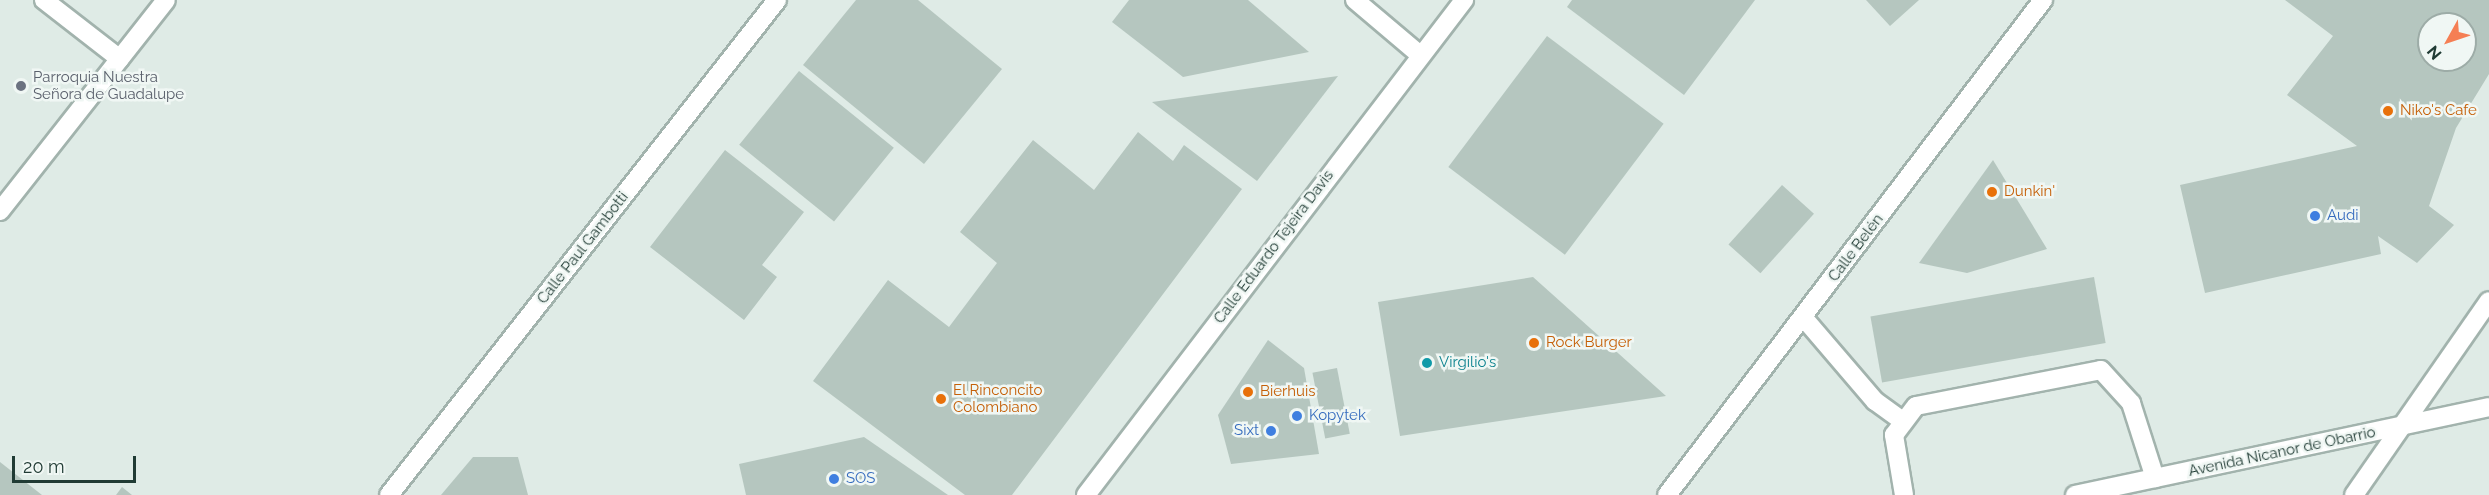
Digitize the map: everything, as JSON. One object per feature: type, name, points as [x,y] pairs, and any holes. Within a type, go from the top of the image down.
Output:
[{"type":"street","points":[[44,0],[120,59]]},
{"type":"street","points":[[0,211],[166,0]]},
{"type":"street","name":"Calle Paul Gambotti","points":[[389,495],[777,0]]},
{"type":"street","points":[[1355,0],[1420,55]]},
{"type":"street","name":"Calle Eduardo Tejeira Davis","points":[[1086,495],[1464,0]]},
{"type":"street","name":"Calle Belén","points":[[1666,495],[2043,0]]},
{"type":"street","points":[[2354,495],[2489,301]]},
{"type":"street","points":[[1803,317],[1875,401],[1901,420]]},
{"type":"street","points":[[1904,495],[1894,435],[1901,420],[1916,406],[2101,370],[2131,403],[2155,478]]},
{"type":"street","name":"Avenida Nicanor de Obarrio","points":[[2075,495],[2489,407]]},
{"type":"building","points":[[856,0],[918,0],[1002,69],[924,164],[803,65]]},
{"type":"building","points":[[1129,0],[1248,0],[1309,52],[1183,77],[1112,22]]},
{"type":"building","points":[[1572,0],[1755,0],[1684,95],[1567,7]]},
{"type":"building","points":[[1866,0],[1919,0],[1890,26]]},
{"type":"building","points":[[2285,0],[2489,0],[2489,74],[2456,128],[2429,206],[2454,225],[2417,263],[2378,236],[2381,254],[2205,293],[2180,185],[2357,146],[2287,95],[2333,36]]},
{"type":"building","points":[[1547,36],[1664,124],[1565,255],[1448,167]]},
{"type":"building","points":[[799,71],[894,148],[834,222],[739,145]]},
{"type":"building","points":[[1338,76],[1257,181],[1152,102]]},
{"type":"building","points":[[1138,132],[1173,161],[1184,145],[1242,189],[1012,495],[965,495],[813,381],[888,280],[949,327],[997,263],[960,232],[1033,140],[1094,190]]},
{"type":"building","points":[[725,150],[804,212],[762,265],[777,277],[744,320],[650,247]]},
{"type":"building","name":"Dunkin'","points":[[1993,160],[2047,249],[1967,273],[1919,263]]},
{"type":"building","points":[[1782,185],[1814,214],[1760,273],[1728,244]]},
{"type":"building","name":"Rock Burger","points":[[1533,277],[1666,396],[1400,436],[1378,302]]},
{"type":"building","points":[[2094,277],[2106,343],[1882,382],[1870,316]]},
{"type":"building","points":[[1268,340],[1304,368],[1319,454],[1231,464],[1218,415]]},
{"type":"building","points":[[1337,368],[1350,434],[1325,439],[1312,373]]},
{"type":"building","name":"SOS","points":[[864,437],[948,495],[746,495],[739,464]]},
{"type":"building","points":[[473,457],[518,457],[528,495],[441,495]]},
{"type":"building","points":[[0,462],[42,495],[0,495]]},
{"type":"building","points":[[122,487],[132,495],[116,495]]},
{"type":"place","name":"Parroquia Nuestra Señora de Guadalupe","points":[[21,86]]},
{"type":"place","name":"Niko's Cafe","points":[[2388,111]]},
{"type":"place","name":"Dunkin'","points":[[1992,192]]},
{"type":"place","name":"Audi","points":[[2315,216]]},
{"type":"place","name":"Rock Burger","points":[[1534,343]]},
{"type":"place","name":"Virgilio's","points":[[1427,363]]},
{"type":"place","name":"Bierhuis","points":[[1248,392]]},
{"type":"place","name":"El Rinconcito Colombiano","points":[[941,399]]},
{"type":"place","name":"Kopytek","points":[[1297,416]]},
{"type":"place","name":"Sixt","points":[[1271,431]]},
{"type":"place","name":"SOS","points":[[834,479]]}]
